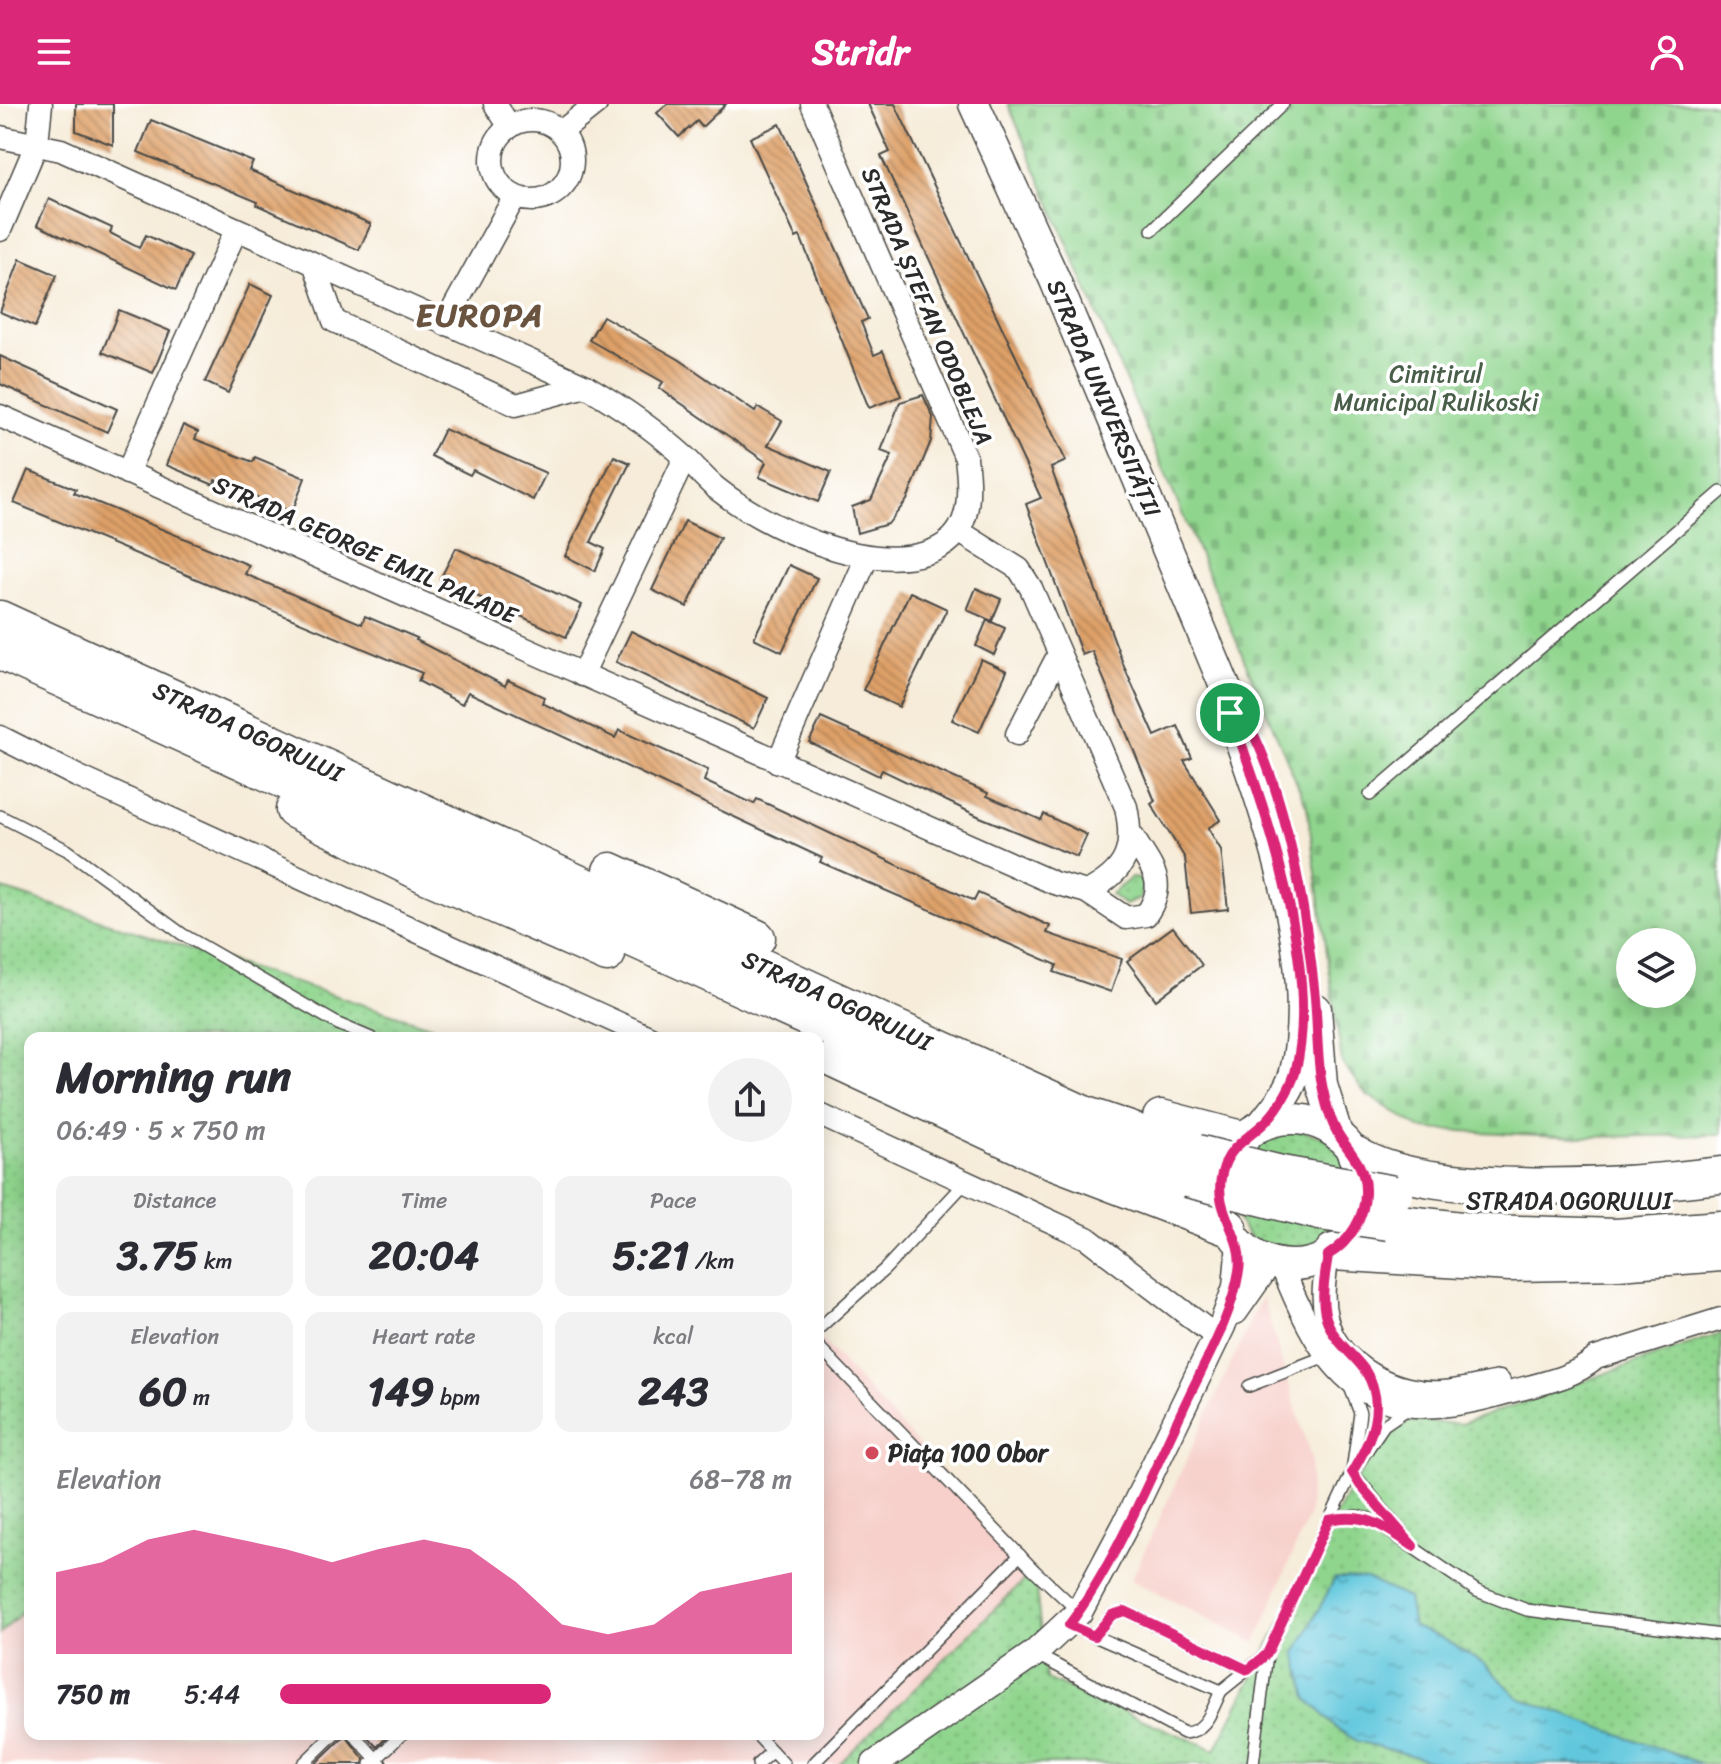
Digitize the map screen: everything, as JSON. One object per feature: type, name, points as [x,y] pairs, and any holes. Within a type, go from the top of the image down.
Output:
[{"type":"highway","name":"STRADA OGORULUI","points":[[0,619],[71,667],[1080,1142],[1192,1166],[1320,1212],[1460,1202],[1604,1206],[1721,1199]]},
{"type":"highway","name":"STRADA OGORULUI","points":[[0,651],[71,667]]},
{"type":"highway","points":[[776,1032],[640,968],[426,875],[152,739],[80,697],[71,667],[104,657],[135,668],[624,877],[1073,1087],[1140,1113],[1252,1132]]},
{"type":"highway","points":[[824,1054],[1048,1159],[1234,1235]]},
{"type":"highway","points":[[1347,1144],[1377,1168],[1403,1175],[1521,1186],[1670,1182],[1721,1175]]},
{"type":"highway","name":"STRADA OGORULUI","points":[[1392,1208],[1488,1233],[1616,1237],[1721,1229]]},
{"type":"highway","points":[[1331,1254],[1510,1263],[1631,1261],[1721,1253]]},
{"type":"main road","name":"STRADA UNIVERSITĂȚII","points":[[974,104],[1054,278],[1228,694],[1230,713],[1253,774],[1282,873],[1300,985],[1295,1072],[1289,1088],[1252,1132]]},
{"type":"main road","name":"STRADA UNIVERSITĂȚII","points":[[1228,694],[1242,710],[1268,771],[1294,861],[1314,988],[1322,1085],[1347,1144]]},
{"type":"main road","points":[[1302,1119],[1347,1144],[1365,1190],[1363,1208],[1352,1232],[1331,1254],[1297,1265],[1276,1262],[1234,1235],[1220,1200],[1222,1172],[1252,1132],[1302,1119]]},
{"type":"street","points":[[0,230],[37,143],[41,104]]},
{"type":"street","points":[[495,104],[510,127]]},
{"type":"street","points":[[562,131],[596,104]]},
{"type":"street","name":"STRADA ȘTEFAN ODOBLEJA","points":[[812,104],[966,458],[971,496],[960,532]]},
{"type":"street","points":[[536,119],[562,131],[572,150],[569,178],[547,198],[533,201],[514,198],[494,175],[492,155],[496,141],[510,127],[536,119]]},
{"type":"street","points":[[0,137],[61,150],[586,386],[630,412],[717,489],[804,538],[867,557],[904,560],[936,551],[960,532]]},
{"type":"street","points":[[445,324],[514,198]]},
{"type":"street","points":[[127,473],[236,230]]},
{"type":"street","points":[[315,266],[334,321],[516,405],[586,386]]},
{"type":"street","name":"STRADA GEORGE EMIL PALADE","points":[[0,416],[1054,883],[1087,892],[1126,918],[1146,915],[1157,898],[1157,878],[1133,837],[1126,807],[1031,588],[1019,569],[960,532]]},
{"type":"street","points":[[582,675],[685,458]]},
{"type":"street","points":[[778,762],[867,557]]},
{"type":"street","points":[[1017,734],[1058,656]]},
{"type":"street","points":[[0,737],[77,776],[638,1032]]},
{"type":"street","points":[[1087,892],[1107,882],[1122,865],[1133,837]]},
{"type":"street","points":[[824,1117],[1087,1238],[1220,1331]]},
{"type":"street","points":[[875,1764],[1034,1654],[1074,1618],[1113,1549],[1220,1331],[1236,1287],[1234,1235]]},
{"type":"street","points":[[1331,1254],[1323,1295],[1327,1322],[1355,1373],[1374,1396],[1410,1407],[1463,1405],[1585,1368],[1596,1358],[1721,1319]]},
{"type":"street","points":[[1220,1331],[1276,1262],[1326,1356],[1355,1373],[1409,1391],[1444,1392],[1505,1381],[1582,1356],[1596,1358]]},
{"type":"lane","points":[[1152,230],[1283,104]]},
{"type":"lane","points":[[1370,795],[1721,492]]},
{"type":"lane","points":[[1,817],[67,850],[182,934],[357,1032]]},
{"type":"lane","points":[[824,1325],[918,1237],[966,1182]]},
{"type":"lane","points":[[824,1352],[1094,1636],[1221,1691]]},
{"type":"lane","points":[[1249,1386],[1326,1356]]},
{"type":"lane","points":[[1355,1373],[1360,1413],[1352,1472],[1413,1546]]},
{"type":"lane","points":[[1368,1445],[1376,1413],[1374,1396]]},
{"type":"lane","points":[[1253,1764],[1267,1654],[1352,1472],[1368,1445],[1395,1415],[1410,1407]]},
{"type":"lane","points":[[1329,1520],[1357,1516],[1371,1519],[1413,1546],[1443,1571],[1477,1591],[1527,1610],[1721,1635]]},
{"type":"lane","points":[[813,1764],[1020,1555]]},
{"type":"lane","points":[[1094,1636],[1112,1615],[1125,1611],[1248,1670]]},
{"type":"lane","points":[[1034,1654],[1184,1733],[1199,1729],[1207,1722],[1221,1691],[1267,1654]]},
{"type":"lane","points":[[303,1764],[328,1740]]},
{"type":"lane","points":[[358,1740],[377,1762],[397,1740]]},
{"type":"lane","points":[[762,1740],[784,1764]]},
{"type":"lane","points":[[758,1764],[772,1751]]},
{"type":"shaded area","points":[[1262,1296],[1311,1458],[1309,1513],[1256,1643],[1131,1580]]},
{"type":"shaded area","name":"Piața 100 Obor","points":[[824,1342],[1034,1570],[839,1764],[0,1764],[0,1634],[24,1610],[24,1740],[824,1740]]},
{"type":"green space","name":"Cimitirul Municipal Rulikoski","points":[[1008,104],[1721,104],[1721,1135],[1579,1137],[1421,1129],[1366,1094],[1342,1063],[1307,807]]},
{"type":"green space","points":[[1131,878],[1140,879],[1143,885],[1140,899],[1125,905],[1111,894]]},
{"type":"green space","points":[[0,888],[448,1032],[24,1032],[24,1610],[0,1634]]},
{"type":"green space","points":[[1292,1128],[1326,1138],[1349,1166],[1339,1233],[1323,1245],[1290,1254],[1260,1245],[1247,1234],[1230,1200],[1258,1138]]},
{"type":"green space","points":[[1721,1333],[1721,1764],[839,1764],[1034,1570],[1046,1679],[1215,1750],[1345,1497],[1393,1426],[1410,1421],[1461,1424]]},
{"type":"water","points":[[1335,1578],[1367,1579],[1408,1598],[1413,1627],[1440,1637],[1485,1664],[1519,1698],[1702,1764],[1443,1764],[1357,1741],[1336,1728],[1307,1698],[1296,1653]]},
{"type":"building","points":[[76,104],[113,104],[113,145],[76,131]]},
{"type":"building","points":[[667,104],[726,104],[702,127],[697,121],[679,137],[657,113]]},
{"type":"building","points":[[868,104],[895,104],[1066,461],[1051,468],[1125,669],[1155,736],[1178,726],[1192,758],[1184,761],[1221,820],[1208,828],[1221,850],[1228,909],[1191,913],[1185,858],[1151,804],[1155,801],[1092,651],[1082,655],[1026,504],[1041,498],[881,156],[890,152]]},
{"type":"building","points":[[151,120],[253,162],[249,170],[371,224],[359,250],[257,205],[258,202],[138,152]]},
{"type":"building","points":[[780,124],[868,319],[861,322],[874,355],[883,351],[901,396],[869,408],[800,236],[796,238],[750,138]]},
{"type":"building","points":[[49,199],[112,228],[110,233],[139,248],[146,235],[191,256],[176,290],[37,225]]},
{"type":"building","points":[[20,259],[57,275],[35,327],[0,312]]},
{"type":"building","points":[[250,284],[273,295],[228,393],[205,382]]},
{"type":"building","points":[[119,310],[170,331],[153,373],[102,352]]},
{"type":"building","points":[[603,316],[680,360],[755,412],[758,407],[782,421],[768,445],[831,472],[818,502],[759,477],[766,462],[659,388],[663,382],[589,340]]},
{"type":"building","points":[[0,356],[117,409],[107,432],[0,384]]},
{"type":"building","points":[[923,395],[933,417],[931,441],[907,500],[888,524],[857,533],[852,507],[871,500],[892,455],[881,451],[900,402]]},
{"type":"building","points":[[183,425],[198,432],[195,439],[253,462],[255,457],[305,478],[292,512],[215,480],[214,485],[166,465]]},
{"type":"building","points":[[444,429],[546,473],[533,500],[473,470],[470,475],[431,456]]},
{"type":"building","points":[[614,456],[630,463],[591,542],[605,549],[595,571],[565,556]]},
{"type":"building","points":[[28,470],[76,489],[74,493],[249,565],[245,574],[362,624],[365,616],[417,638],[505,686],[508,680],[544,697],[542,703],[615,738],[619,730],[708,770],[704,781],[754,804],[757,799],[974,901],[978,893],[1050,926],[1047,933],[1122,959],[1111,992],[1054,972],[1057,965],[820,862],[822,858],[468,692],[462,704],[418,681],[422,673],[14,503]]},
{"type":"building","points":[[685,521],[720,538],[687,607],[652,590]]},
{"type":"building","points":[[456,548],[582,605],[566,637],[440,579]]},
{"type":"building","points":[[789,565],[817,578],[782,652],[754,638]]},
{"type":"building","points":[[976,588],[1001,599],[992,621],[967,610]]},
{"type":"building","points":[[910,592],[947,609],[899,707],[863,690]]},
{"type":"building","points":[[987,620],[1005,628],[994,655],[976,646]]},
{"type":"building","points":[[631,631],[768,698],[754,728],[616,662]]},
{"type":"building","points":[[981,659],[1007,671],[979,732],[952,720]]},
{"type":"building","points":[[821,718],[1041,820],[1044,814],[1087,835],[1077,857],[980,817],[882,770],[879,776],[809,742]]},
{"type":"building","points":[[1173,927],[1202,965],[1156,1000],[1127,961]]},
{"type":"building","points":[[340,1740],[349,1740],[364,1759],[363,1764],[315,1764]]},
{"type":"building","points":[[371,1740],[384,1740],[377,1747]]},
{"type":"place","name":"Piața 100 Obor","points":[[872,1453]]},
{"type":"district","name":"EUROPA","points":[[480,315]]},
{"type":"route","points":[[1228,694],[1242,710],[1277,799],[1294,861],[1306,936],[1314,988],[1322,1085],[1337,1134],[1356,1155],[1363,1172],[1363,1208],[1347,1240],[1328,1255],[1323,1295],[1327,1322],[1345,1352],[1364,1370],[1374,1396],[1374,1427],[1368,1445],[1352,1472],[1413,1546],[1371,1519],[1357,1516],[1329,1520],[1267,1654],[1248,1670],[1125,1611],[1112,1615],[1094,1636],[1069,1625],[1079,1612],[1160,1457],[1222,1326],[1236,1287],[1240,1243],[1221,1210],[1219,1191],[1229,1154],[1241,1139],[1263,1124],[1289,1088],[1295,1072],[1300,985],[1294,935],[1280,862],[1230,713],[1228,694]]}]
